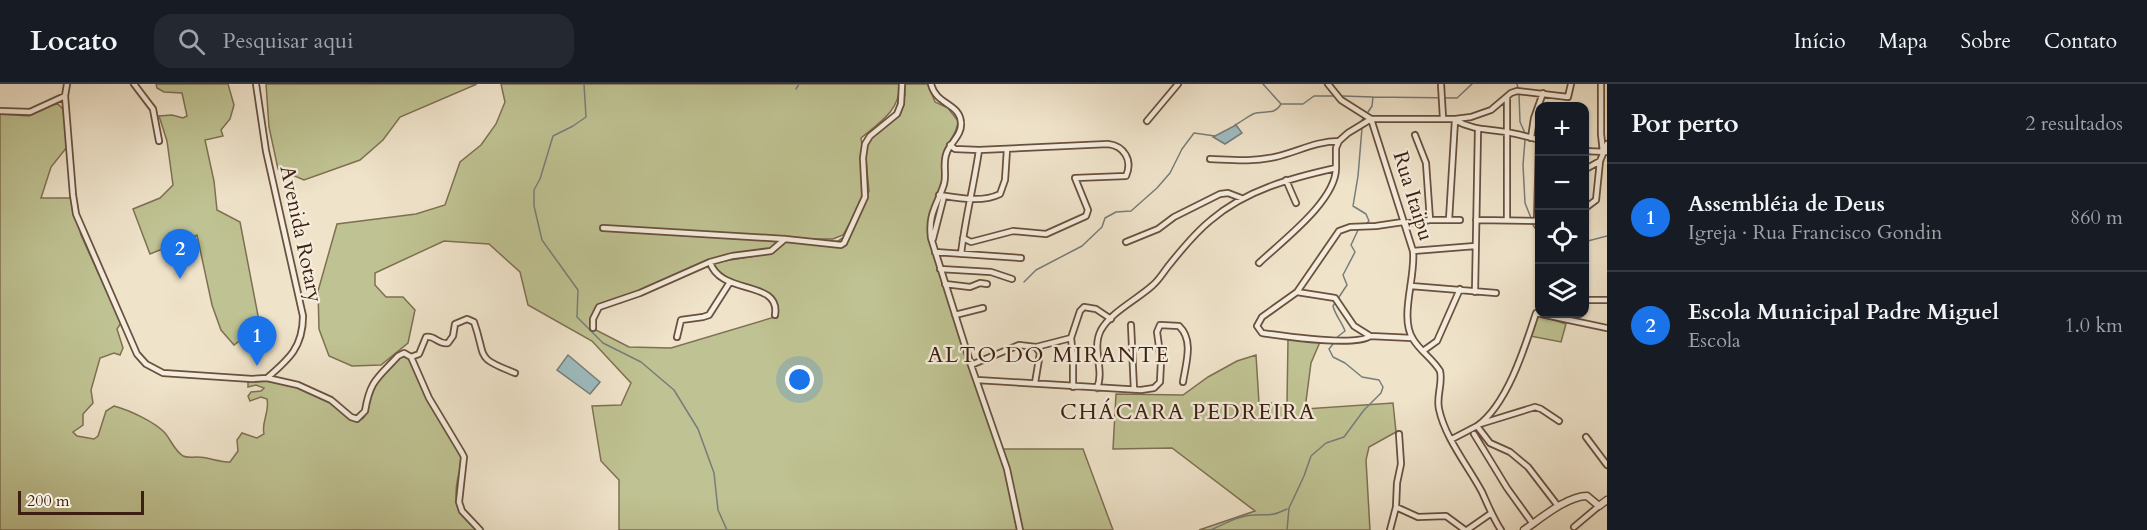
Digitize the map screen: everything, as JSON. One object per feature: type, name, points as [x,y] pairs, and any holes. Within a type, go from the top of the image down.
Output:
[{"type":"street","points":[[66,84],[65,96],[76,214],[141,360],[157,371],[170,374],[267,378],[307,389],[331,400],[351,417],[357,419],[365,411],[368,393],[374,381],[398,356],[404,353],[411,357],[429,398],[464,457],[459,502],[462,511],[480,530]]},
{"type":"street","points":[[134,84],[153,109],[159,141]]},
{"type":"street","name":"Avenida Rotary","points":[[256,84],[266,151],[303,316],[301,336],[297,347],[290,357],[267,378]]},
{"type":"street","points":[[603,228],[785,239],[838,246],[844,243],[865,197],[863,158],[865,144],[870,136],[897,114],[901,104],[902,84]]},
{"type":"street","points":[[931,84],[935,96],[954,109],[960,117],[961,124],[944,160],[945,182],[930,219],[932,242],[1007,469],[1020,530]]},
{"type":"street","points":[[1147,121],[1178,84]]},
{"type":"street","points":[[1328,84],[1341,100],[1371,119]]},
{"type":"street","points":[[1441,84],[1443,118]]},
{"type":"street","points":[[1259,263],[1299,225],[1325,196],[1335,179],[1336,148],[1339,141],[1356,127],[1371,119],[1455,119],[1489,111],[1517,91],[1568,97],[1571,84]]},
{"type":"street","points":[[1601,84],[1601,134],[1605,152]]},
{"type":"street","points":[[1531,138],[1534,118],[1543,93]]},
{"type":"street","points":[[0,111],[30,112],[65,96]]},
{"type":"street","points":[[1507,97],[1507,220]]},
{"type":"street","name":"Rua Itaipu","points":[[1371,119],[1413,251],[1414,268],[1407,304],[1412,338]]},
{"type":"street","points":[[1455,119],[1478,129],[1507,132],[1535,139]]},
{"type":"street","points":[[1449,220],[1455,119]]},
{"type":"street","points":[[1475,292],[1478,129]]},
{"type":"street","points":[[1415,135],[1426,163],[1430,220]]},
{"type":"street","points":[[1210,159],[1249,162],[1276,157],[1323,142],[1339,141]]},
{"type":"street","points":[[1589,205],[1596,200],[1600,162],[1607,144]]},
{"type":"street","points":[[950,145],[955,149],[979,150],[1114,145],[1125,152],[1128,172],[1124,177],[1075,178],[1088,214],[1050,233],[1013,231],[971,243],[963,238]]},
{"type":"street","points":[[941,195],[972,199],[992,198],[1000,194],[1005,180],[1007,149]]},
{"type":"street","points":[[961,254],[979,150]]},
{"type":"street","points":[[1589,150],[1605,152]]},
{"type":"street","points":[[1538,210],[1539,156]]},
{"type":"street","points":[[1589,168],[1600,162]]},
{"type":"street","points":[[1097,388],[1100,377],[1097,345],[1102,329],[1156,282],[1211,220],[1241,198],[1286,180],[1336,168]]},
{"type":"street","points":[[1286,180],[1296,203]]},
{"type":"street","points":[[1126,242],[1158,229],[1220,194],[1228,193],[1241,198]]},
{"type":"street","points":[[1460,220],[1430,220],[1342,228],[1297,292],[1262,317],[1257,324],[1258,331],[1288,336],[1335,340],[1356,340],[1370,336],[1412,338],[1440,371],[1439,411],[1461,459],[1501,530]]},
{"type":"street","points":[[1476,220],[1535,221]]},
{"type":"street","points":[[593,328],[593,319],[599,307],[640,293],[710,262],[732,256],[771,251],[785,239]]},
{"type":"street","points":[[1413,251],[1475,246]]},
{"type":"street","points":[[935,252],[1021,258]]},
{"type":"street","points":[[710,262],[717,276],[753,289],[774,300],[775,315]]},
{"type":"street","points":[[940,269],[991,272],[1012,279]]},
{"type":"street","points":[[677,337],[681,320],[709,315],[730,282]]},
{"type":"street","points":[[945,284],[970,287],[980,283],[987,284]]},
{"type":"street","points":[[1411,286],[1496,293]]},
{"type":"street","points":[[1423,351],[1437,341],[1460,289]]},
{"type":"street","points":[[1297,292],[1335,298],[1353,327],[1370,336]]},
{"type":"street","points":[[1589,300],[1607,300]]},
{"type":"street","points":[[1073,387],[1071,338],[1080,311],[1084,307],[1096,309],[1111,319]]},
{"type":"street","points":[[955,315],[983,308]]},
{"type":"street","points":[[1479,425],[1512,379],[1536,313],[1607,328]]},
{"type":"street","points":[[411,357],[421,351],[426,337],[429,336],[440,344],[448,343],[453,336],[455,324],[462,320],[471,320],[475,325],[480,350],[488,362],[515,374]]},
{"type":"street","points":[[1131,325],[1134,390]]},
{"type":"street","points":[[977,380],[1073,387],[1149,389],[1159,384],[1161,361],[1157,332],[1160,325],[1179,326],[1187,336],[1189,345],[1183,381]]},
{"type":"street","points":[[971,365],[1019,345],[1036,347],[1071,338]]},
{"type":"street","points":[[1035,383],[1040,353],[1036,347]]},
{"type":"street","points":[[1452,439],[1479,425],[1535,407],[1559,422]]},
{"type":"street","points":[[1479,425],[1491,443],[1510,452],[1528,467],[1558,506]]},
{"type":"street","points":[[1390,530],[1396,507],[1401,464],[1399,434]]},
{"type":"street","points":[[1474,434],[1507,488],[1533,524]]},
{"type":"street","points":[[1586,437],[1607,465]]},
{"type":"street","points":[[1524,530],[1558,506],[1585,495],[1599,506]]},
{"type":"street","points":[[1574,527],[1607,500]]},
{"type":"street","points":[[1396,507],[1418,517],[1446,516],[1466,530],[1491,514]]},
{"type":"green space","points":[[156,84],[228,84],[234,105],[230,119],[221,130],[223,136],[205,140],[214,181],[217,210],[240,222],[260,326],[234,345],[221,330],[212,305],[197,235],[150,254],[133,209],[160,198],[173,185],[167,141],[159,116],[172,115],[183,118],[187,116],[182,93],[164,92],[157,88]]},
{"type":"green space","points":[[266,84],[477,84],[400,117],[383,140],[360,160],[304,180],[278,169],[269,127]]},
{"type":"green space","points":[[501,84],[899,84],[897,101],[893,108],[861,138],[865,165],[865,196],[843,235],[833,239],[794,239],[832,242],[848,234],[869,191],[865,149],[870,136],[900,115],[905,94],[904,84],[928,84],[935,102],[948,108],[958,121],[944,155],[943,180],[930,214],[929,238],[1005,468],[1017,530],[619,530],[619,480],[601,461],[592,406],[621,405],[631,383],[592,341],[528,305],[520,272],[489,244],[444,241],[375,273],[375,285],[386,297],[403,297],[415,310],[408,343],[381,365],[352,366],[329,356],[319,329],[318,291],[337,224],[416,214],[445,205],[460,162],[481,145],[496,124],[505,102]],"holes":[[[780,238],[784,239],[776,250],[767,254],[712,263],[724,276],[768,295],[776,301],[778,316],[671,348],[629,347],[594,329],[594,319],[599,307],[710,262],[775,248]]]},
{"type":"green space","points":[[58,104],[64,110],[67,147],[51,167],[41,198],[71,198],[81,235],[121,323],[117,329],[123,348],[120,355],[114,353],[100,358],[91,390],[93,403],[83,414],[83,425],[73,432],[77,436],[94,439],[98,436],[106,411],[114,406],[134,413],[155,425],[165,433],[183,456],[230,462],[238,451],[237,440],[242,433],[257,438],[264,434],[267,399],[261,397],[250,401],[248,396],[251,392],[261,391],[264,388],[256,385],[248,387],[248,380],[277,383],[304,390],[329,402],[352,420],[358,420],[362,419],[367,412],[370,392],[375,383],[403,356],[410,359],[424,393],[461,454],[456,501],[461,512],[478,530],[0,530],[0,114],[29,116]]},
{"type":"green space","points":[[1535,318],[1548,318],[1566,324],[1561,342],[1530,336]]},
{"type":"green space","points":[[1288,339],[1320,342],[1311,363],[1305,409],[1393,403],[1396,432],[1369,447],[1366,460],[1370,530],[1199,530],[1255,511],[1172,448],[1113,449],[1116,394],[1183,395],[1208,377],[1237,361],[1256,355],[1259,403],[1287,403]]},
{"type":"green space","points":[[1002,449],[1083,449],[1113,530],[1022,530]]},
{"type":"water","points":[[1236,125],[1242,133],[1225,144],[1213,137]]},
{"type":"water","points":[[568,355],[600,382],[590,394],[557,370]]},
{"type":"waterway","points":[[584,84],[586,117],[553,136],[540,179],[534,190],[534,206],[542,240],[578,290],[577,317],[603,343],[641,362],[674,390],[698,429],[714,473],[718,510],[727,530]]},
{"type":"waterway","points":[[796,89],[799,84]]},
{"type":"waterway","points":[[1263,84],[1281,104],[1303,104],[1314,96],[1334,96]]},
{"type":"waterway","points":[[1373,97],[1457,98],[1472,84]]},
{"type":"waterway","points":[[1517,84],[1518,88]]},
{"type":"waterway","points":[[1519,94],[1520,122],[1525,133]]},
{"type":"waterway","points":[[1342,96],[1373,97],[1372,106],[1368,112]]},
{"type":"waterway","points":[[1235,125],[1253,114],[1275,110],[1281,104]]},
{"type":"waterway","points":[[1362,128],[1353,206],[1366,214],[1369,221],[1366,224]]},
{"type":"waterway","points":[[1024,282],[1036,270],[1082,246],[1102,227],[1105,218],[1116,212],[1131,211],[1170,173],[1182,149],[1194,133],[1215,136]]},
{"type":"waterway","points":[[1525,140],[1523,165],[1525,203],[1531,218]]},
{"type":"waterway","points":[[1339,297],[1347,285],[1343,275],[1355,252],[1351,245],[1358,230]]},
{"type":"waterway","points":[[1589,241],[1607,236]]},
{"type":"waterway","points":[[1335,303],[1334,309],[1345,331],[1336,338]]},
{"type":"waterway","points":[[1287,530],[1289,508],[1311,456],[1326,443],[1344,437],[1364,410],[1381,393],[1383,387],[1379,380],[1362,377],[1345,363],[1333,357],[1329,349],[1333,344]]},
{"type":"waterway","points":[[1211,530],[1243,516],[1274,514],[1287,509]]},
{"type":"place","name":"Escola Municipal Padre Miguel","points":[[180,279]]},
{"type":"place","name":"Assembléia de Deus","points":[[257,366]]},
{"type":"district","name":"ALTO DO MIRANTE","points":[[1049,355]]},
{"type":"district","name":"CHÁCARA PEDREIRA","points":[[1188,412]]}]
